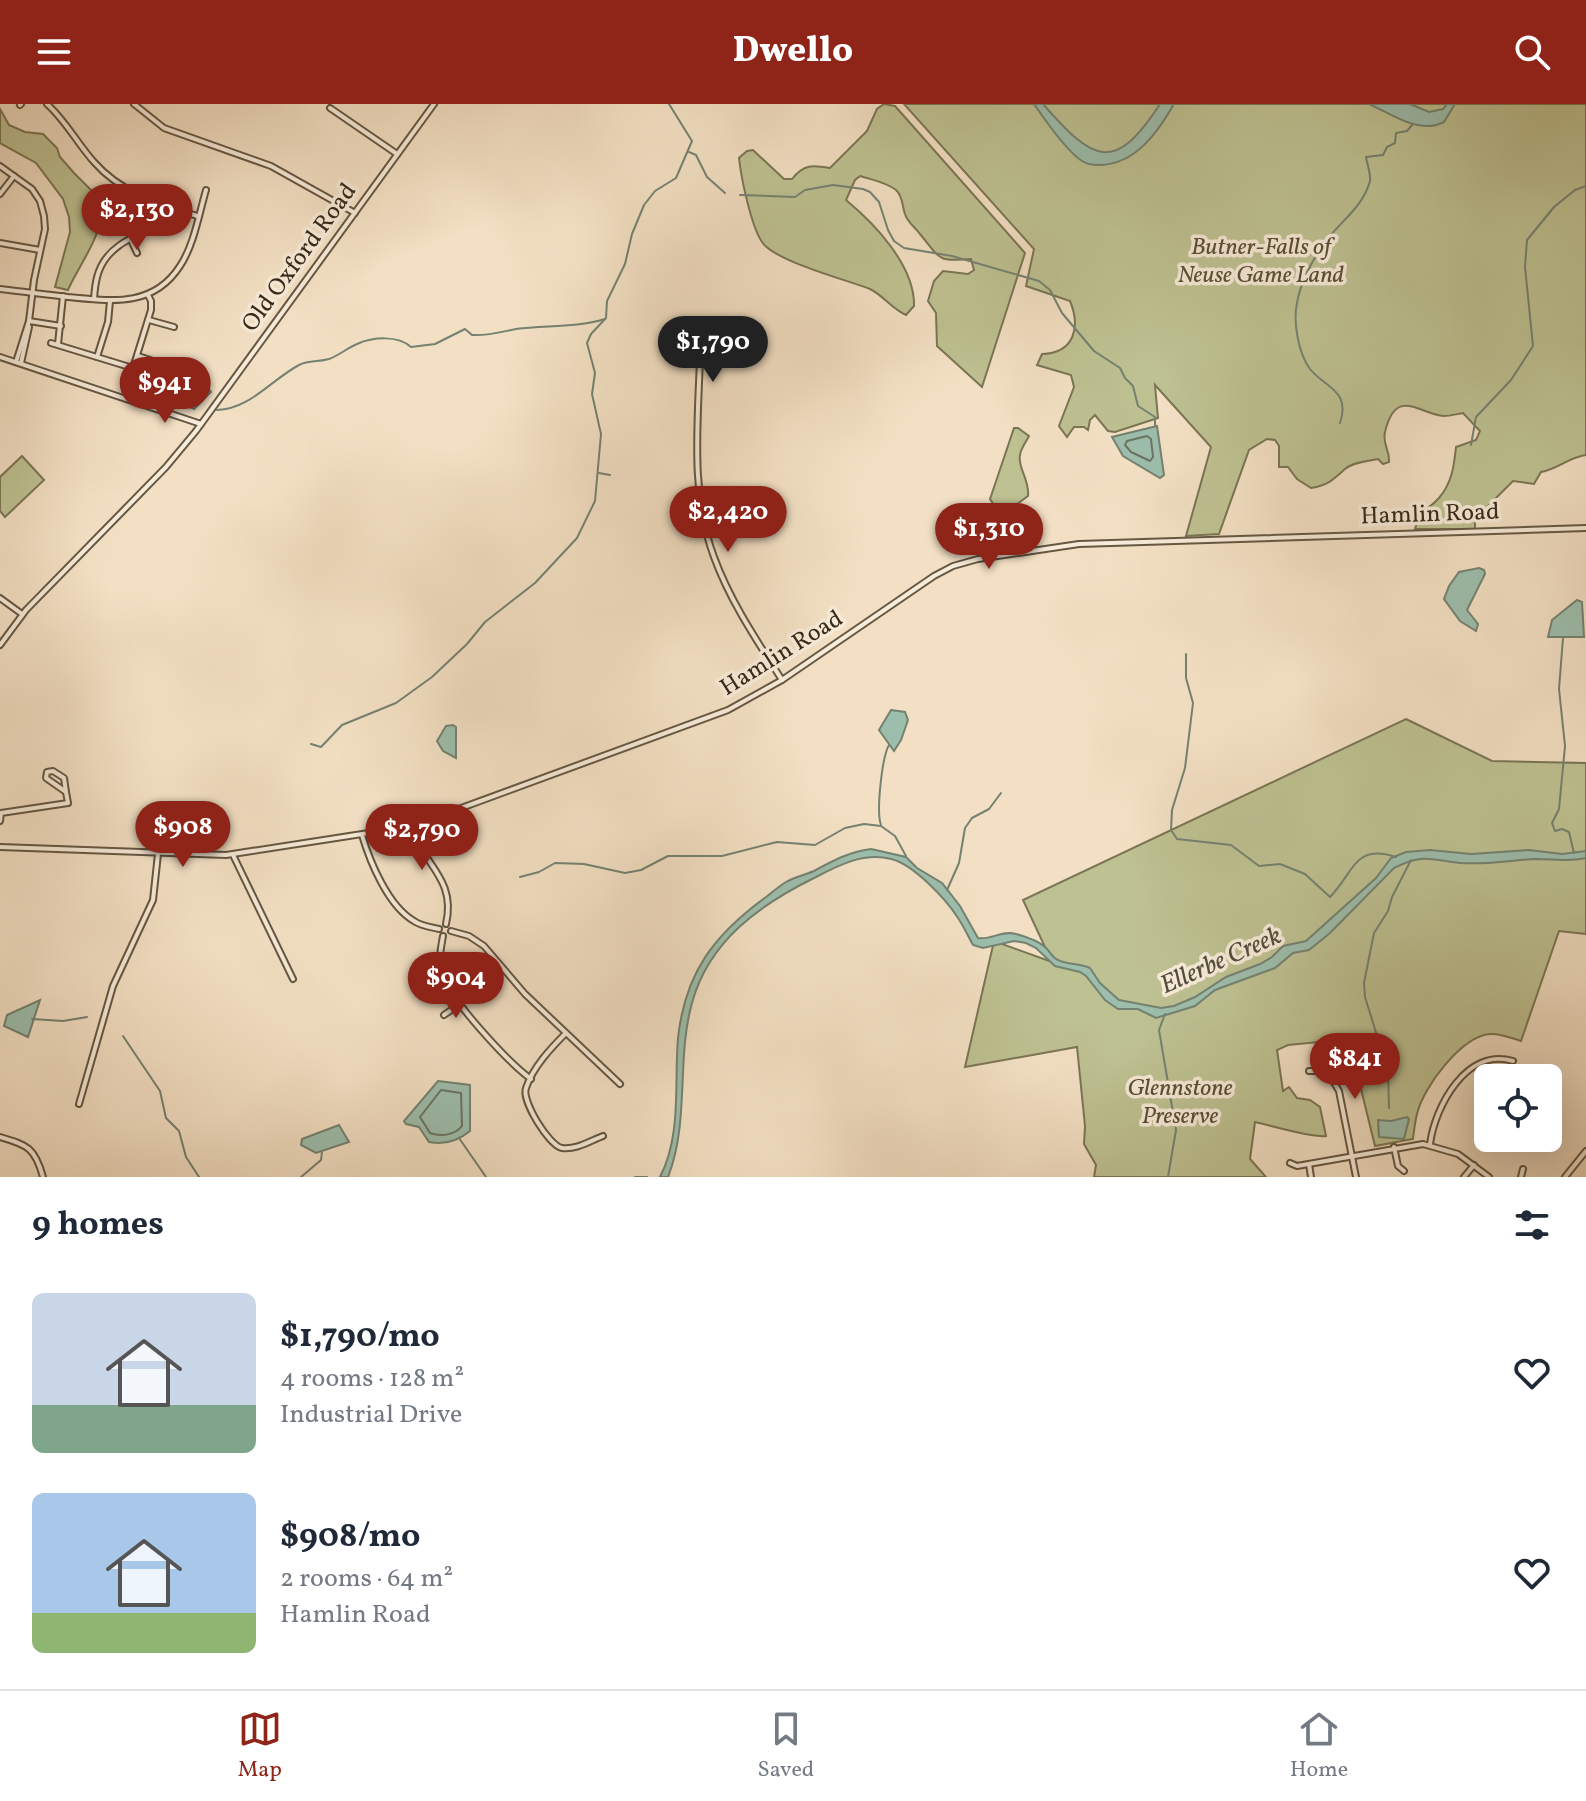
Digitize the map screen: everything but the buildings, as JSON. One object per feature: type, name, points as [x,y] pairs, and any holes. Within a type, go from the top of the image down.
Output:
[{"type":"street","points":[[47,104],[104,173],[126,189],[198,216]]},
{"type":"street","points":[[134,104],[164,128],[271,166],[355,213]]},
{"type":"street","name":"Old Oxford Road","points":[[0,645],[22,614],[166,467],[201,424],[434,104]]},
{"type":"street","points":[[330,108],[397,154]]},
{"type":"street","points":[[0,166],[32,189],[42,208],[45,229],[29,323],[18,362]]},
{"type":"street","points":[[0,194],[14,176]]},
{"type":"street","points":[[0,289],[110,301],[126,301],[148,295],[163,286],[180,265],[206,190]]},
{"type":"street","points":[[94,299],[101,265],[113,250],[154,222],[160,204]]},
{"type":"street","points":[[131,240],[137,253]]},
{"type":"street","points":[[0,243],[40,250]]},
{"type":"street","points":[[133,368],[149,320],[152,304],[148,295]]},
{"type":"street","points":[[58,344],[63,296]]},
{"type":"street","points":[[97,357],[108,322],[110,301]]},
{"type":"street","points":[[149,320],[174,327]]},
{"type":"street","points":[[29,323],[61,326]]},
{"type":"street","points":[[51,343],[159,376],[162,364],[138,356]]},
{"type":"street","points":[[704,343],[700,357],[697,471],[709,543],[734,602],[782,680]]},
{"type":"street","points":[[0,357],[201,424]]},
{"type":"street","name":"Hamlin Road","points":[[0,847],[233,855],[411,825],[706,719],[751,698],[934,576],[957,564],[978,559],[1079,544],[1586,528]]},
{"type":"street","points":[[0,598],[22,614]]},
{"type":"street","points":[[0,821],[1,813],[68,803],[64,778],[53,771],[47,772],[46,778],[66,792]]},
{"type":"street","points":[[411,825],[417,843],[437,870],[449,907],[446,924],[439,929]]},
{"type":"street","points":[[362,835],[373,867],[400,909],[414,921],[439,929],[443,936],[440,956],[442,973],[460,1004],[531,1079]]},
{"type":"street","points":[[79,1104],[113,986],[153,900],[158,854]]},
{"type":"street","points":[[233,855],[293,979]]},
{"type":"street","points":[[446,924],[451,931],[469,936],[484,946],[525,994],[620,1084]]},
{"type":"street","points":[[443,936],[451,931]]},
{"type":"street","points":[[444,1015],[460,1004]]},
{"type":"street","points":[[566,1033],[547,1054],[531,1079],[525,1092],[526,1101],[555,1146],[575,1147],[603,1136]]},
{"type":"street","points":[[1430,1144],[1437,1116],[1456,1084],[1486,1060],[1501,1058],[1513,1061]]},
{"type":"street","points":[[1309,1071],[1321,1071],[1337,1087],[1356,1177]]},
{"type":"street","points":[[0,1137],[31,1150],[43,1177]]},
{"type":"street","points":[[1290,1163],[1297,1166],[1394,1147],[1430,1144],[1451,1150],[1489,1177]]},
{"type":"street","points":[[1394,1147],[1397,1163],[1404,1171]]},
{"type":"street","points":[[1565,1177],[1586,1151]]},
{"type":"street","points":[[1309,1164],[1311,1177]]},
{"type":"street","points":[[1464,1177],[1474,1165]]},
{"type":"street","points":[[1521,1177],[1523,1169]]},
{"type":"green space","points":[[884,104],[895,106],[1025,253],[982,387],[937,346],[936,313],[928,301],[934,281],[943,271],[968,274],[974,270],[971,259],[951,260],[936,254],[907,220],[896,190],[860,176],[846,200],[881,234],[901,261],[913,291],[914,306],[906,315],[870,289],[812,269],[769,249],[754,225],[739,158],[753,150],[784,179],[792,179],[809,167],[830,168],[867,131],[877,109]]},
{"type":"green space","name":"Butner-Falls of Neuse Game Land","points":[[904,104],[1586,104],[1586,455],[1541,472],[1534,484],[1513,481],[1475,519],[1475,529],[1415,529],[1422,514],[1439,498],[1450,480],[1456,447],[1476,440],[1480,431],[1463,413],[1444,416],[1402,406],[1395,410],[1385,432],[1389,462],[1383,464],[1378,459],[1356,463],[1330,482],[1317,487],[1311,488],[1297,479],[1288,467],[1279,467],[1279,446],[1275,440],[1267,439],[1249,450],[1219,534],[1186,536],[1211,447],[1155,385],[1158,418],[1115,432],[1108,431],[1095,415],[1090,420],[1088,430],[1074,427],[1067,437],[1059,426],[1074,387],[1071,375],[1037,365],[1042,354],[1061,349],[1072,337],[1075,321],[1070,301],[1026,286],[1034,249]]},
{"type":"green space","points":[[0,109],[9,125],[25,132],[43,134],[90,189],[107,199],[119,193],[125,208],[133,214],[98,228],[68,290],[55,287],[70,232],[63,199],[36,163],[0,143]]},
{"type":"green space","points":[[1014,428],[1029,436],[1021,450],[1020,460],[1028,496],[1017,504],[994,505],[990,499]]},
{"type":"green space","points":[[22,456],[44,480],[5,517],[0,511],[0,477]]},
{"type":"green space","name":"Glennstone Preserve","points":[[1406,719],[1492,761],[1586,763],[1586,934],[1559,931],[1521,1041],[1498,1034],[1479,1037],[1445,1065],[1421,1103],[1413,1139],[1375,1146],[1361,1089],[1339,1040],[1288,1045],[1277,1050],[1283,1091],[1289,1087],[1297,1098],[1310,1100],[1320,1107],[1326,1136],[1302,1134],[1255,1122],[1250,1159],[1266,1177],[1094,1177],[1096,1165],[1084,1144],[1077,1047],[965,1067],[994,941],[1052,962],[1023,900]]},
{"type":"water","points":[[1034,104],[1043,104],[1076,138],[1090,148],[1103,152],[1116,150],[1129,142],[1160,104],[1174,104],[1161,125],[1135,153],[1113,163],[1093,165],[1069,150]]},
{"type":"water","points":[[1369,104],[1410,104],[1429,112],[1455,104],[1444,122],[1425,126],[1406,122]]},
{"type":"water","points":[[202,381],[211,392],[194,409],[181,403],[179,396]]},
{"type":"water","points":[[1157,426],[1164,475],[1160,478],[1123,456],[1112,437]]},
{"type":"water","points":[[1479,568],[1485,574],[1467,610],[1478,624],[1476,631],[1460,621],[1444,599],[1459,572]]},
{"type":"water","points":[[1577,600],[1582,602],[1584,637],[1548,637],[1552,620]]},
{"type":"water","points":[[891,710],[905,712],[908,720],[894,751],[879,730]]},
{"type":"water","points":[[446,726],[456,727],[456,758],[443,751],[437,741]]},
{"type":"water","points":[[871,849],[906,857],[917,868],[942,883],[960,906],[978,938],[1011,933],[1031,939],[1058,960],[1090,968],[1100,983],[1119,1000],[1161,1008],[1195,997],[1226,977],[1260,964],[1283,946],[1306,941],[1376,878],[1391,858],[1406,852],[1430,850],[1471,854],[1529,850],[1562,854],[1586,851],[1586,858],[1488,863],[1427,859],[1404,863],[1394,868],[1309,950],[1293,953],[1275,968],[1215,990],[1195,1006],[1156,1018],[1138,1009],[1118,1009],[1105,1000],[1086,976],[1055,966],[1026,943],[1014,941],[983,948],[973,945],[946,901],[900,862],[881,857],[852,861],[796,888],[757,912],[724,943],[711,961],[700,981],[687,1025],[675,1155],[668,1177],[660,1177],[672,1144],[678,1038],[695,974],[732,925],[783,884],[842,857]]},
{"type":"water","points":[[40,1000],[28,1037],[4,1026],[7,1015]]},
{"type":"water","points":[[438,1081],[470,1085],[470,1131],[456,1140],[440,1143],[429,1142],[419,1127],[404,1121]]},
{"type":"water","points":[[1407,1117],[1404,1139],[1379,1137],[1378,1120]]},
{"type":"water","points":[[339,1125],[349,1142],[316,1153],[301,1145],[302,1139]]},
{"type":"waterway","points":[[311,744],[321,747],[342,725],[396,703],[432,677],[485,622],[535,583],[577,538],[595,501],[601,434],[592,394],[595,373],[587,343],[606,318],[607,301],[625,264],[632,234],[644,205],[655,191],[676,178],[692,141],[669,104]]},
{"type":"waterway","points":[[1340,423],[1342,403],[1339,396],[1310,369],[1302,354],[1296,328],[1299,296],[1322,246],[1367,191],[1370,178],[1366,157],[1383,155],[1387,147],[1395,143],[1396,133],[1407,131],[1412,125]]},
{"type":"waterway","points":[[689,152],[696,155],[707,177],[725,193]]},
{"type":"waterway","points":[[740,195],[795,197],[805,190],[833,185],[863,189],[879,202],[888,230],[894,241],[904,248],[952,256],[1039,281],[1050,290],[1062,313],[1094,351],[1120,368],[1133,386],[1138,406],[1155,417],[1155,426]]},
{"type":"waterway","points":[[1471,445],[1476,417],[1511,380],[1533,346],[1525,267],[1527,240],[1554,207],[1575,190],[1586,186]]},
{"type":"waterway","points":[[217,410],[240,405],[299,365],[329,359],[370,340],[399,340],[411,347],[435,344],[465,329],[472,335],[484,335],[605,319]]},
{"type":"waterway","points":[[599,473],[610,475]]},
{"type":"waterway","points":[[1563,638],[1559,689],[1565,746],[1559,809],[1552,823],[1555,831],[1562,829],[1569,832],[1574,853]]},
{"type":"waterway","points":[[1186,654],[1186,678],[1193,703],[1185,768],[1172,810],[1171,830],[1177,839],[1231,845],[1259,866],[1280,864],[1305,874],[1330,897],[1363,857],[1371,854],[1396,857]]},
{"type":"waterway","points":[[881,825],[880,785],[889,745]]},
{"type":"waterway","points":[[947,890],[959,863],[965,828],[972,818],[989,809],[1001,793]]},
{"type":"waterway","points":[[520,877],[539,872],[555,863],[584,864],[625,873],[641,870],[668,856],[722,856],[777,842],[815,845],[845,828],[864,824],[881,826],[895,836],[906,856]]},
{"type":"waterway","points":[[1389,1108],[1388,1071],[1365,997],[1364,983],[1374,933],[1388,911],[1411,860]]},
{"type":"waterway","name":"Ellerbe Creek","points":[[1165,1014],[1159,1030],[1176,1130],[1168,1177]]},
{"type":"waterway","points":[[32,1019],[63,1021],[87,1017]]},
{"type":"waterway","points":[[123,1036],[160,1091],[166,1118],[179,1131],[186,1157],[199,1177]]},
{"type":"waterway","points":[[459,1138],[486,1177]]},
{"type":"waterway","points":[[301,1177],[321,1160],[322,1152]]},
{"type":"waterway","points":[[635,1177],[647,1177]]}]
